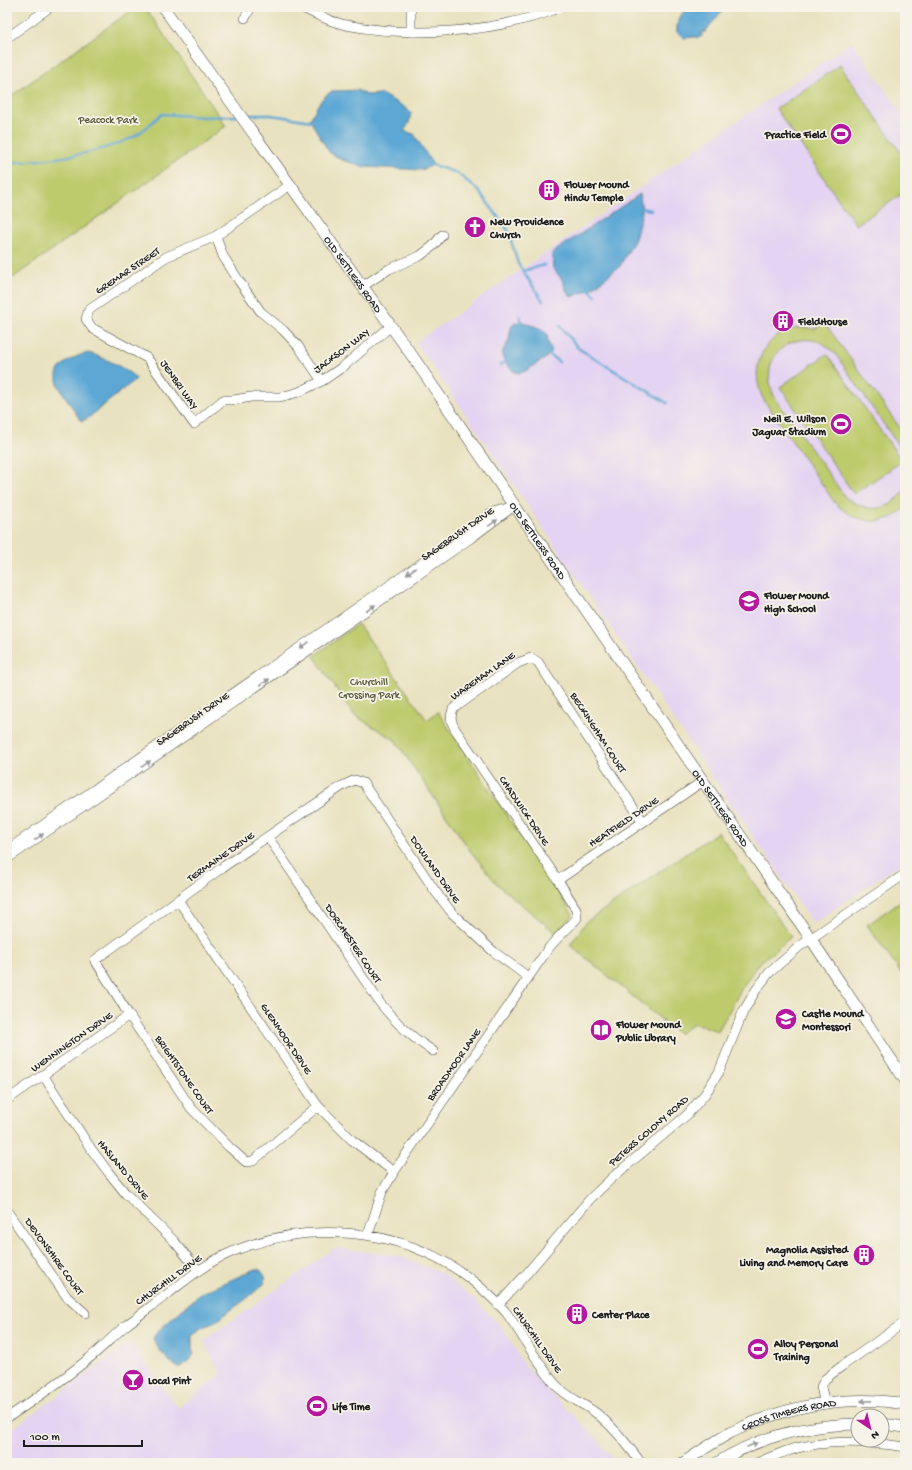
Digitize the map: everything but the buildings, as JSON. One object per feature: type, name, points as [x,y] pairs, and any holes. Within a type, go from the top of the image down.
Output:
[{"type":"main road","name":"OLD SETTLERS ROAD","points":[[162,7],[391,326],[811,939],[905,1080]]},
{"type":"main road","name":"CROSS TIMBERS ROAD","points":[[683,1463],[714,1442],[748,1425],[794,1410],[825,1404],[872,1401],[905,1404]]},
{"type":"main road","name":"CROSS TIMBERS ROAD","points":[[718,1463],[749,1446],[771,1437],[824,1426],[850,1424]]},
{"type":"main road","points":[[890,1425],[905,1427]]},
{"type":"street","points":[[7,38],[50,7]]},
{"type":"street","points":[[245,18],[251,7]]},
{"type":"street","points":[[301,7],[328,20],[345,25],[411,32],[474,29],[503,24],[543,10],[561,7]]},
{"type":"street","points":[[411,7],[411,32]]},
{"type":"street","name":"GREMAR STREET","points":[[86,319],[89,310],[166,257],[216,236],[290,185]]},
{"type":"street","points":[[363,286],[389,269],[420,256],[442,235]]},
{"type":"street","points":[[216,236],[223,256],[261,312],[283,330],[298,346],[322,381]]},
{"type":"street","name":"JENBRI WAY","points":[[86,319],[92,328],[148,358],[194,424]]},
{"type":"street","name":"JACKSON WAY","points":[[194,424],[223,400],[251,397],[280,397],[299,392],[322,381],[344,366],[391,326]]},
{"type":"street","name":"SAGEBRUSH DRIVE","points":[[7,859],[250,687],[493,512],[514,506]]},
{"type":"street","name":"WAREHAM LANE","points":[[451,716],[454,709],[460,704],[518,663],[531,658]]},
{"type":"street","name":"BECKINGHAM COURT","points":[[531,658],[538,662],[643,822]]},
{"type":"street","name":"SAGEBRUSH DRIVE","points":[[7,850],[250,687]]},
{"type":"street","name":"CHADWICK DRIVE","points":[[451,716],[455,730],[558,880],[576,909],[577,918]]},
{"type":"street","name":"TERMAINE DRIVE","points":[[102,955],[223,868],[342,786],[355,780]]},
{"type":"street","name":"DOWLAND DRIVE","points":[[355,780],[363,783],[435,891],[452,913],[494,952],[528,977]]},
{"type":"street","name":"HEATFIELD DRIVE","points":[[558,880],[703,781]]},
{"type":"street","name":"DORCHESTER COURT","points":[[268,838],[393,1020],[416,1040],[433,1051]]},
{"type":"street","name":"PETERS COLONY ROAD","points":[[498,1305],[528,1272],[590,1198],[683,1118],[696,1104],[719,1072],[743,1012],[756,990],[779,964],[811,939],[905,874]]},
{"type":"street","name":"GLENMOOR DRIVE","points":[[178,900],[318,1106],[352,1140],[394,1172]]},
{"type":"street","name":"BROADMOOR LANE","points":[[368,1235],[382,1192],[394,1172],[528,977],[555,940],[568,929],[577,918]]},
{"type":"street","name":"BRIGHTSTONE COURT","points":[[102,955],[95,960],[129,1015],[191,1108],[229,1147],[246,1162],[253,1161],[318,1106]]},
{"type":"street","name":"WENNINGTON DRIVE","points":[[7,1100],[129,1015]]},
{"type":"street","name":"HASLAND DRIVE","points":[[43,1075],[91,1149],[109,1173],[126,1194],[174,1241],[198,1270]]},
{"type":"street","name":"DEVONSHIRE COURT","points":[[7,1211],[67,1297],[85,1313]]},
{"type":"street","name":"CHURCHILL DRIVE","points":[[7,1418],[49,1390],[88,1360],[124,1327],[198,1270],[221,1257],[251,1245],[275,1238],[340,1232],[368,1235],[401,1243],[427,1252],[474,1282],[508,1315],[529,1349],[556,1385],[601,1417],[628,1444],[641,1463]]},
{"type":"street","points":[[825,1404],[821,1387],[825,1379],[905,1322]]},
{"type":"street","points":[[757,1463],[805,1446],[819,1444],[847,1442],[876,1443],[905,1447]]},
{"type":"shaded area","name":"Flower Mound High School","points":[[852,42],[905,118],[905,860],[813,924],[416,342]]},
{"type":"shaded area","points":[[335,1248],[399,1256],[443,1274],[477,1302],[505,1331],[520,1359],[537,1380],[592,1433],[616,1463],[7,1463],[7,1433],[130,1342],[178,1408],[222,1374],[203,1341]]},
{"type":"green space","name":"Peacock Park","points":[[136,7],[145,7],[226,126],[7,282],[7,99]]},
{"type":"green space","name":"Practice Field","points":[[840,65],[905,159],[905,192],[856,225],[776,109]]},
{"type":"green space","points":[[824,322],[905,435],[905,455],[834,352],[822,343],[814,340],[801,340],[783,347],[772,360],[770,369],[771,387],[774,396],[845,497],[861,506],[877,508],[884,507],[892,503],[905,490],[905,508],[896,515],[887,519],[869,521],[860,519],[843,510],[835,503],[765,402],[759,388],[757,373],[760,360],[765,348],[774,338],[786,331],[799,328],[815,329]]},
{"type":"green space","name":"Neil E. Wilson Jaguar Stadium","points":[[827,354],[902,461],[854,494],[780,387]]},
{"type":"green space","name":"Churchill Crossing Park","points":[[358,624],[427,720],[438,712],[573,915],[556,933],[499,886],[471,852],[395,740],[354,715],[314,656]]},
{"type":"green space","points":[[718,832],[791,937],[758,964],[742,988],[718,1031],[694,1023],[679,1034],[570,945],[586,922]]},
{"type":"green space","points":[[905,898],[905,979],[867,925]]},
{"type":"water","points":[[687,7],[725,7],[705,32],[702,33],[702,36],[698,38],[683,38],[677,32],[677,25]]},
{"type":"water","points":[[357,90],[367,95],[381,94],[403,106],[411,113],[409,123],[404,131],[414,134],[433,165],[422,170],[365,167],[342,160],[329,152],[310,120],[319,103],[326,95],[334,91]]},
{"type":"water","points":[[640,194],[642,212],[635,239],[620,266],[593,288],[571,297],[566,290],[563,281],[553,268],[552,253]]},
{"type":"water","points":[[518,322],[523,322],[542,329],[547,334],[548,342],[552,351],[548,356],[526,371],[519,373],[513,371],[509,367],[504,361],[502,355],[509,340],[513,325]]},
{"type":"water","points":[[89,353],[119,366],[136,379],[87,419],[81,421],[58,385],[57,374],[60,368],[67,362],[76,357]]},
{"type":"water","points":[[255,1269],[260,1269],[266,1278],[264,1284],[218,1321],[201,1328],[192,1336],[192,1349],[194,1355],[182,1367],[177,1367],[163,1354],[153,1338],[158,1331],[200,1294]]},
{"type":"waterway","points":[[7,163],[72,156],[104,148],[137,135],[162,114],[204,117],[237,116]]},
{"type":"waterway","points":[[244,115],[271,115],[312,121]]},
{"type":"waterway","points":[[430,164],[457,173],[478,190],[508,230],[518,264],[543,301]]},
{"type":"waterway","points":[[640,208],[651,210]]},
{"type":"waterway","points":[[523,271],[544,265]]},
{"type":"waterway","points":[[588,288],[596,296]]},
{"type":"waterway","points":[[520,316],[521,325]]},
{"type":"waterway","points":[[560,326],[578,348],[667,403]]},
{"type":"waterway","points":[[547,353],[559,362]]},
{"type":"waterway","points":[[500,365],[507,361]]},
{"type":"place","name":"Practice Field","points":[[841,134]]},
{"type":"place","name":"Flower Mound Hindu Temple","points":[[549,190]]},
{"type":"place","name":"New Providence Church","points":[[475,227]]},
{"type":"place","name":"FieldHouse","points":[[783,321]]},
{"type":"place","name":"Neil E. Wilson Jaguar Stadium","points":[[841,424]]},
{"type":"place","name":"Flower Mound High School","points":[[749,601]]},
{"type":"place","name":"Castle Mound Montessori","points":[[786,1019]]},
{"type":"place","name":"Flower Mound Public Library","points":[[601,1030]]},
{"type":"place","name":"Magnolia Assisted Living and Memory Care","points":[[864,1255]]},
{"type":"place","name":"Center Place","points":[[577,1314]]},
{"type":"place","name":"Alloy Personal Training","points":[[758,1349]]},
{"type":"place","name":"Local Pint","points":[[133,1380]]},
{"type":"place","name":"Life Time","points":[[317,1406]]}]
